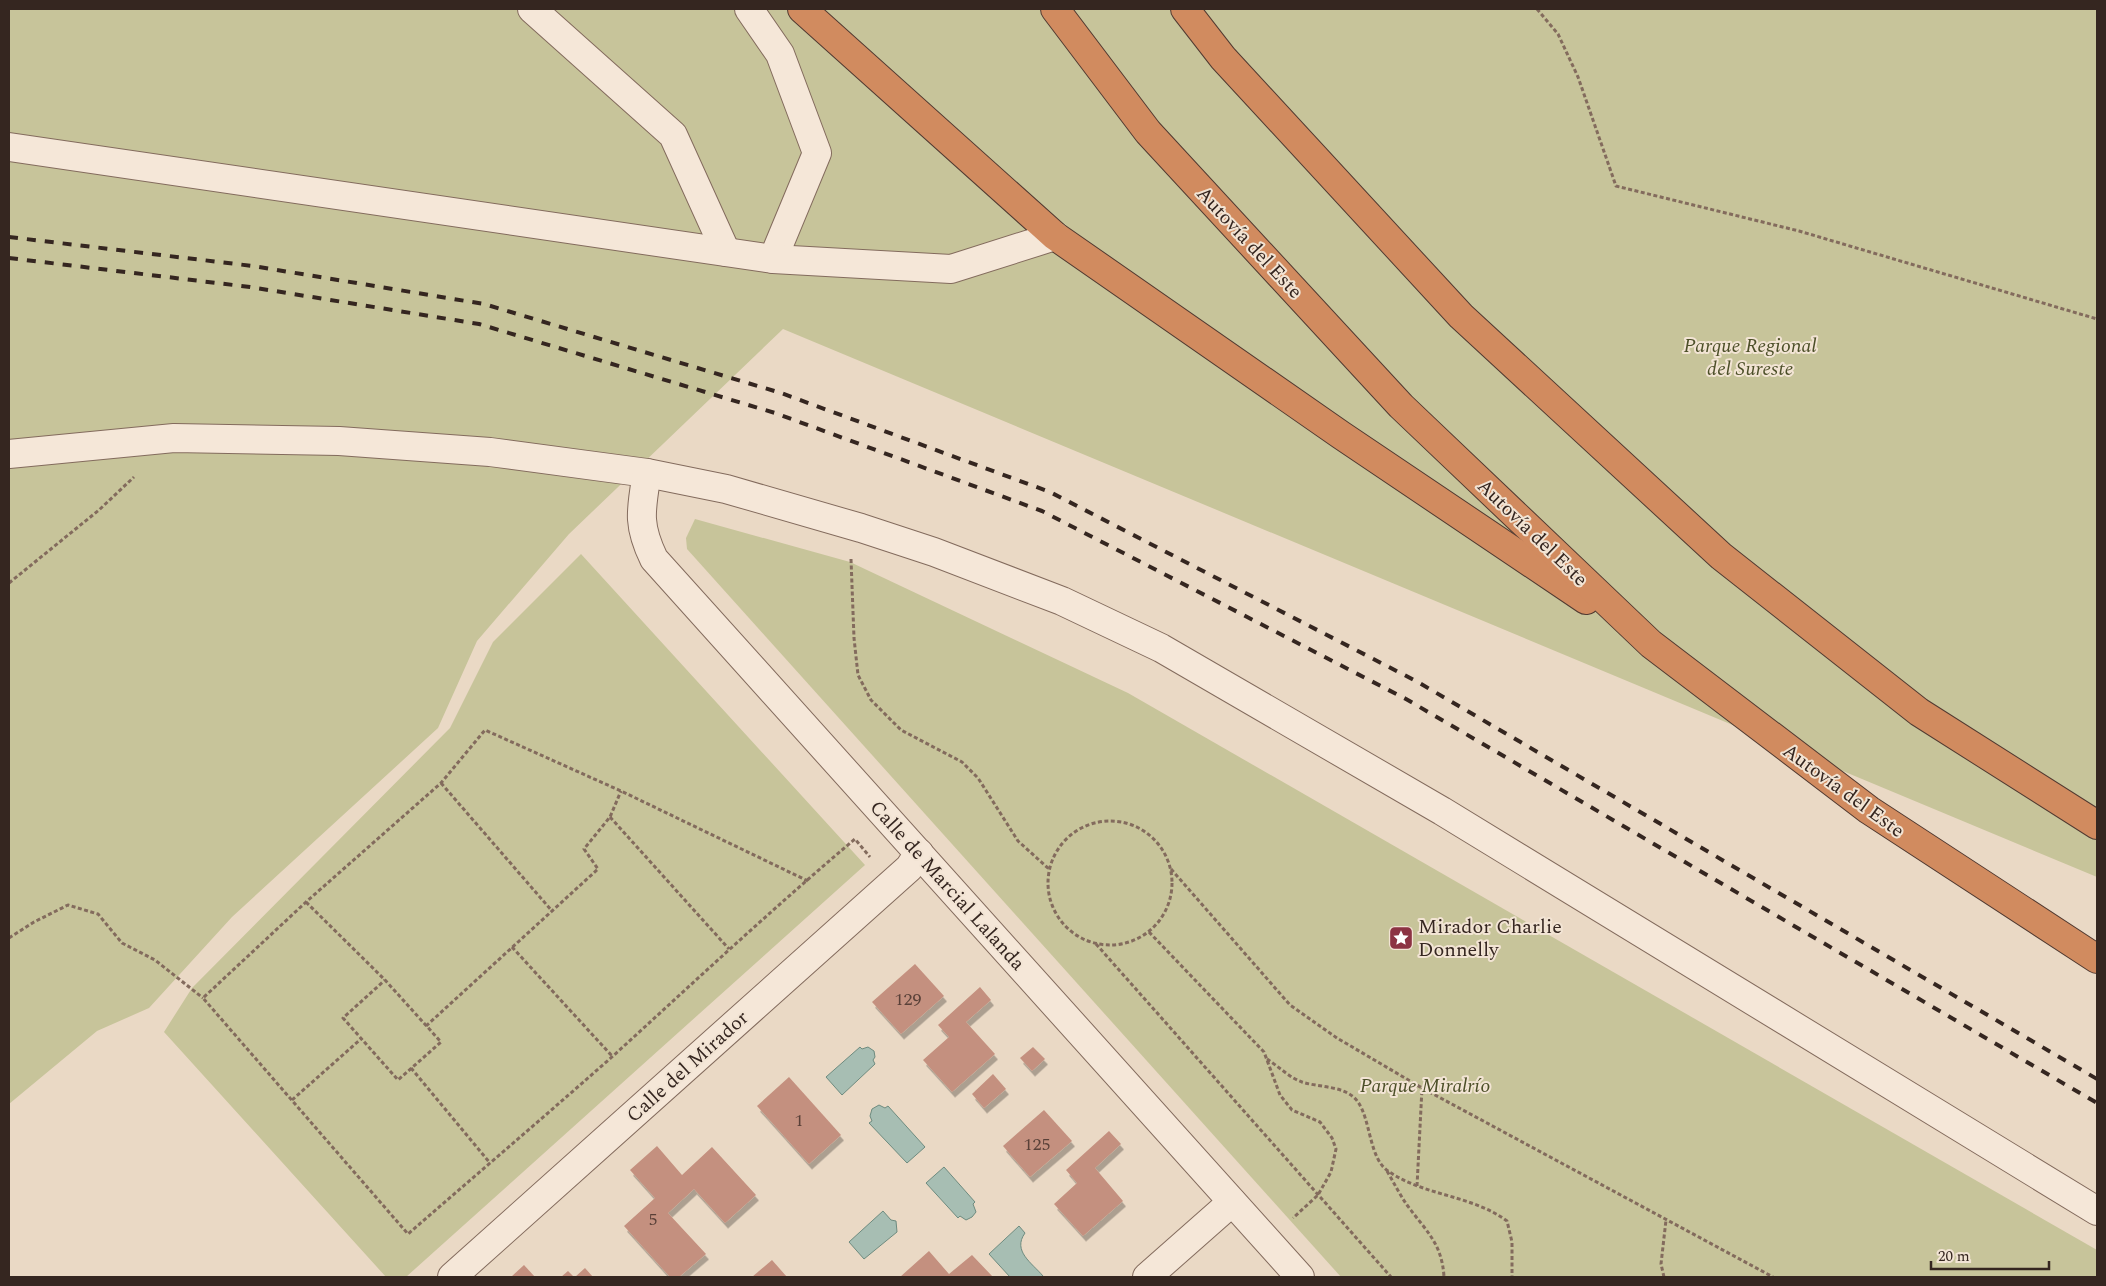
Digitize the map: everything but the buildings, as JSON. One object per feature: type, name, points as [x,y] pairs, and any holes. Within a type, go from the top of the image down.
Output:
[{"type":"highway","points":[[802,9],[1055,236],[1341,435],[1651,644]]},
{"type":"highway","name":"Autovía del Este","points":[[1055,9],[1148,132],[1401,406],[1651,644],[1869,810],[2097,960]]},
{"type":"highway","points":[[1185,9],[1222,58],[1461,316],[1721,556],[1919,712],[2097,825]]},
{"type":"street","points":[[532,9],[673,135],[726,252]]},
{"type":"street","points":[[748,9],[780,54],[817,153],[773,259]]},
{"type":"street","points":[[9,147],[773,259],[951,269],[1055,236]]},
{"type":"street","points":[[9,454],[174,438],[339,441],[490,452],[647,473],[726,489],[861,528],[934,552],[1062,601],[1161,648],[1442,811],[2097,1211]]},
{"type":"street","name":"Calle de Marcial Lalanda","points":[[647,473],[641,507],[641,522],[645,540],[654,558],[1300,1277]]},
{"type":"street","name":"Calle del Mirador","points":[[452,1277],[909,868],[919,852]]},
{"type":"street","points":[[1147,1277],[1232,1202]]},
{"type":"path","points":[[1537,9],[1558,34],[1578,77],[1616,186],[1799,231],[2097,319]]},
{"type":"path","points":[[9,583],[99,510],[174,438]]},
{"type":"path","points":[[850,562],[858,675],[871,700],[901,730],[962,762],[978,778],[1018,841],[1049,869]]},
{"type":"path","points":[[203,998],[306,902],[441,783],[485,730],[621,791],[808,881]]},
{"type":"path","points":[[441,783],[552,911]]},
{"type":"path","points":[[426,1026],[598,870],[584,849],[610,817],[621,791]]},
{"type":"path","points":[[610,817],[729,949]]},
{"type":"path","points":[[1171,869],[1172,886],[1169,904],[1161,919],[1149,932],[1133,941],[1115,946],[1096,944],[1075,936],[1059,921],[1049,901],[1047,879],[1052,858],[1065,839],[1083,826],[1105,820],[1127,823],[1147,832],[1162,849],[1171,869],[1290,1005],[1337,1038],[1422,1088],[1774,1277]]},
{"type":"path","points":[[9,938],[34,922],[68,905],[98,914],[122,943],[156,960],[203,998],[408,1234],[612,1056],[729,949],[855,839],[871,859]]},
{"type":"path","points":[[306,902],[385,980],[441,1042],[398,1080],[343,1018],[385,980]]},
{"type":"path","points":[[1149,932],[1264,1052],[1280,1095],[1292,1110],[1320,1122],[1332,1138],[1336,1149],[1331,1172],[1318,1195],[1290,1221]]},
{"type":"path","points":[[1096,944],[1390,1277]]},
{"type":"path","points":[[512,947],[612,1056]]},
{"type":"path","points":[[292,1100],[362,1038]]},
{"type":"path","points":[[1267,1058],[1301,1082],[1344,1091],[1358,1102],[1379,1161],[1406,1204],[1430,1233],[1441,1254],[1444,1277]]},
{"type":"path","points":[[411,1068],[490,1163]]},
{"type":"path","points":[[1417,1186],[1422,1088]]},
{"type":"path","points":[[1387,1171],[1417,1186],[1494,1211],[1507,1220],[1512,1242],[1512,1277]]},
{"type":"path","points":[[1664,1277],[1661,1264],[1666,1220]]},
{"type":"green space","name":"Parque Regional del Sureste","points":[[9,9],[2097,9],[2097,877],[783,329],[569,534],[477,641],[438,728],[232,917],[149,1008],[97,1031],[9,1104]]},
{"type":"green space","name":"Parque Miralrío","points":[[695,519],[850,562],[1128,693],[2097,1250],[2097,1277],[1341,1277],[687,549],[686,538]]},
{"type":"green space","points":[[581,554],[865,865],[406,1277],[386,1277],[164,1032],[192,988],[450,728],[493,642]]},
{"type":"shaded area","points":[[860,1047],[862,1049],[868,1047],[874,1051],[875,1057],[873,1060],[875,1064],[842,1095],[826,1077]]},
{"type":"shaded area","points":[[879,1105],[885,1108],[888,1106],[925,1147],[907,1163],[869,1123],[872,1121],[870,1116],[872,1109]]},
{"type":"shaded area","points":[[944,1167],[975,1202],[973,1204],[976,1212],[966,1220],[960,1216],[958,1218],[926,1183]]},
{"type":"shaded area","points":[[883,1211],[891,1220],[896,1221],[897,1232],[864,1259],[849,1242]]},
{"type":"shaded area","points":[[1019,1226],[1025,1233],[1021,1245],[1022,1251],[1042,1277],[1010,1277],[989,1254]]},
{"type":"railway","points":[[9,237],[253,266],[484,304],[781,393],[1050,492],[1416,681],[2097,1079]]},
{"type":"railway","points":[[9,258],[250,287],[479,324],[775,413],[1042,511],[1406,699],[2097,1103]]},
{"type":"place","name":"Mirador Charlie Donnelly","points":[[1401,938]]}]
